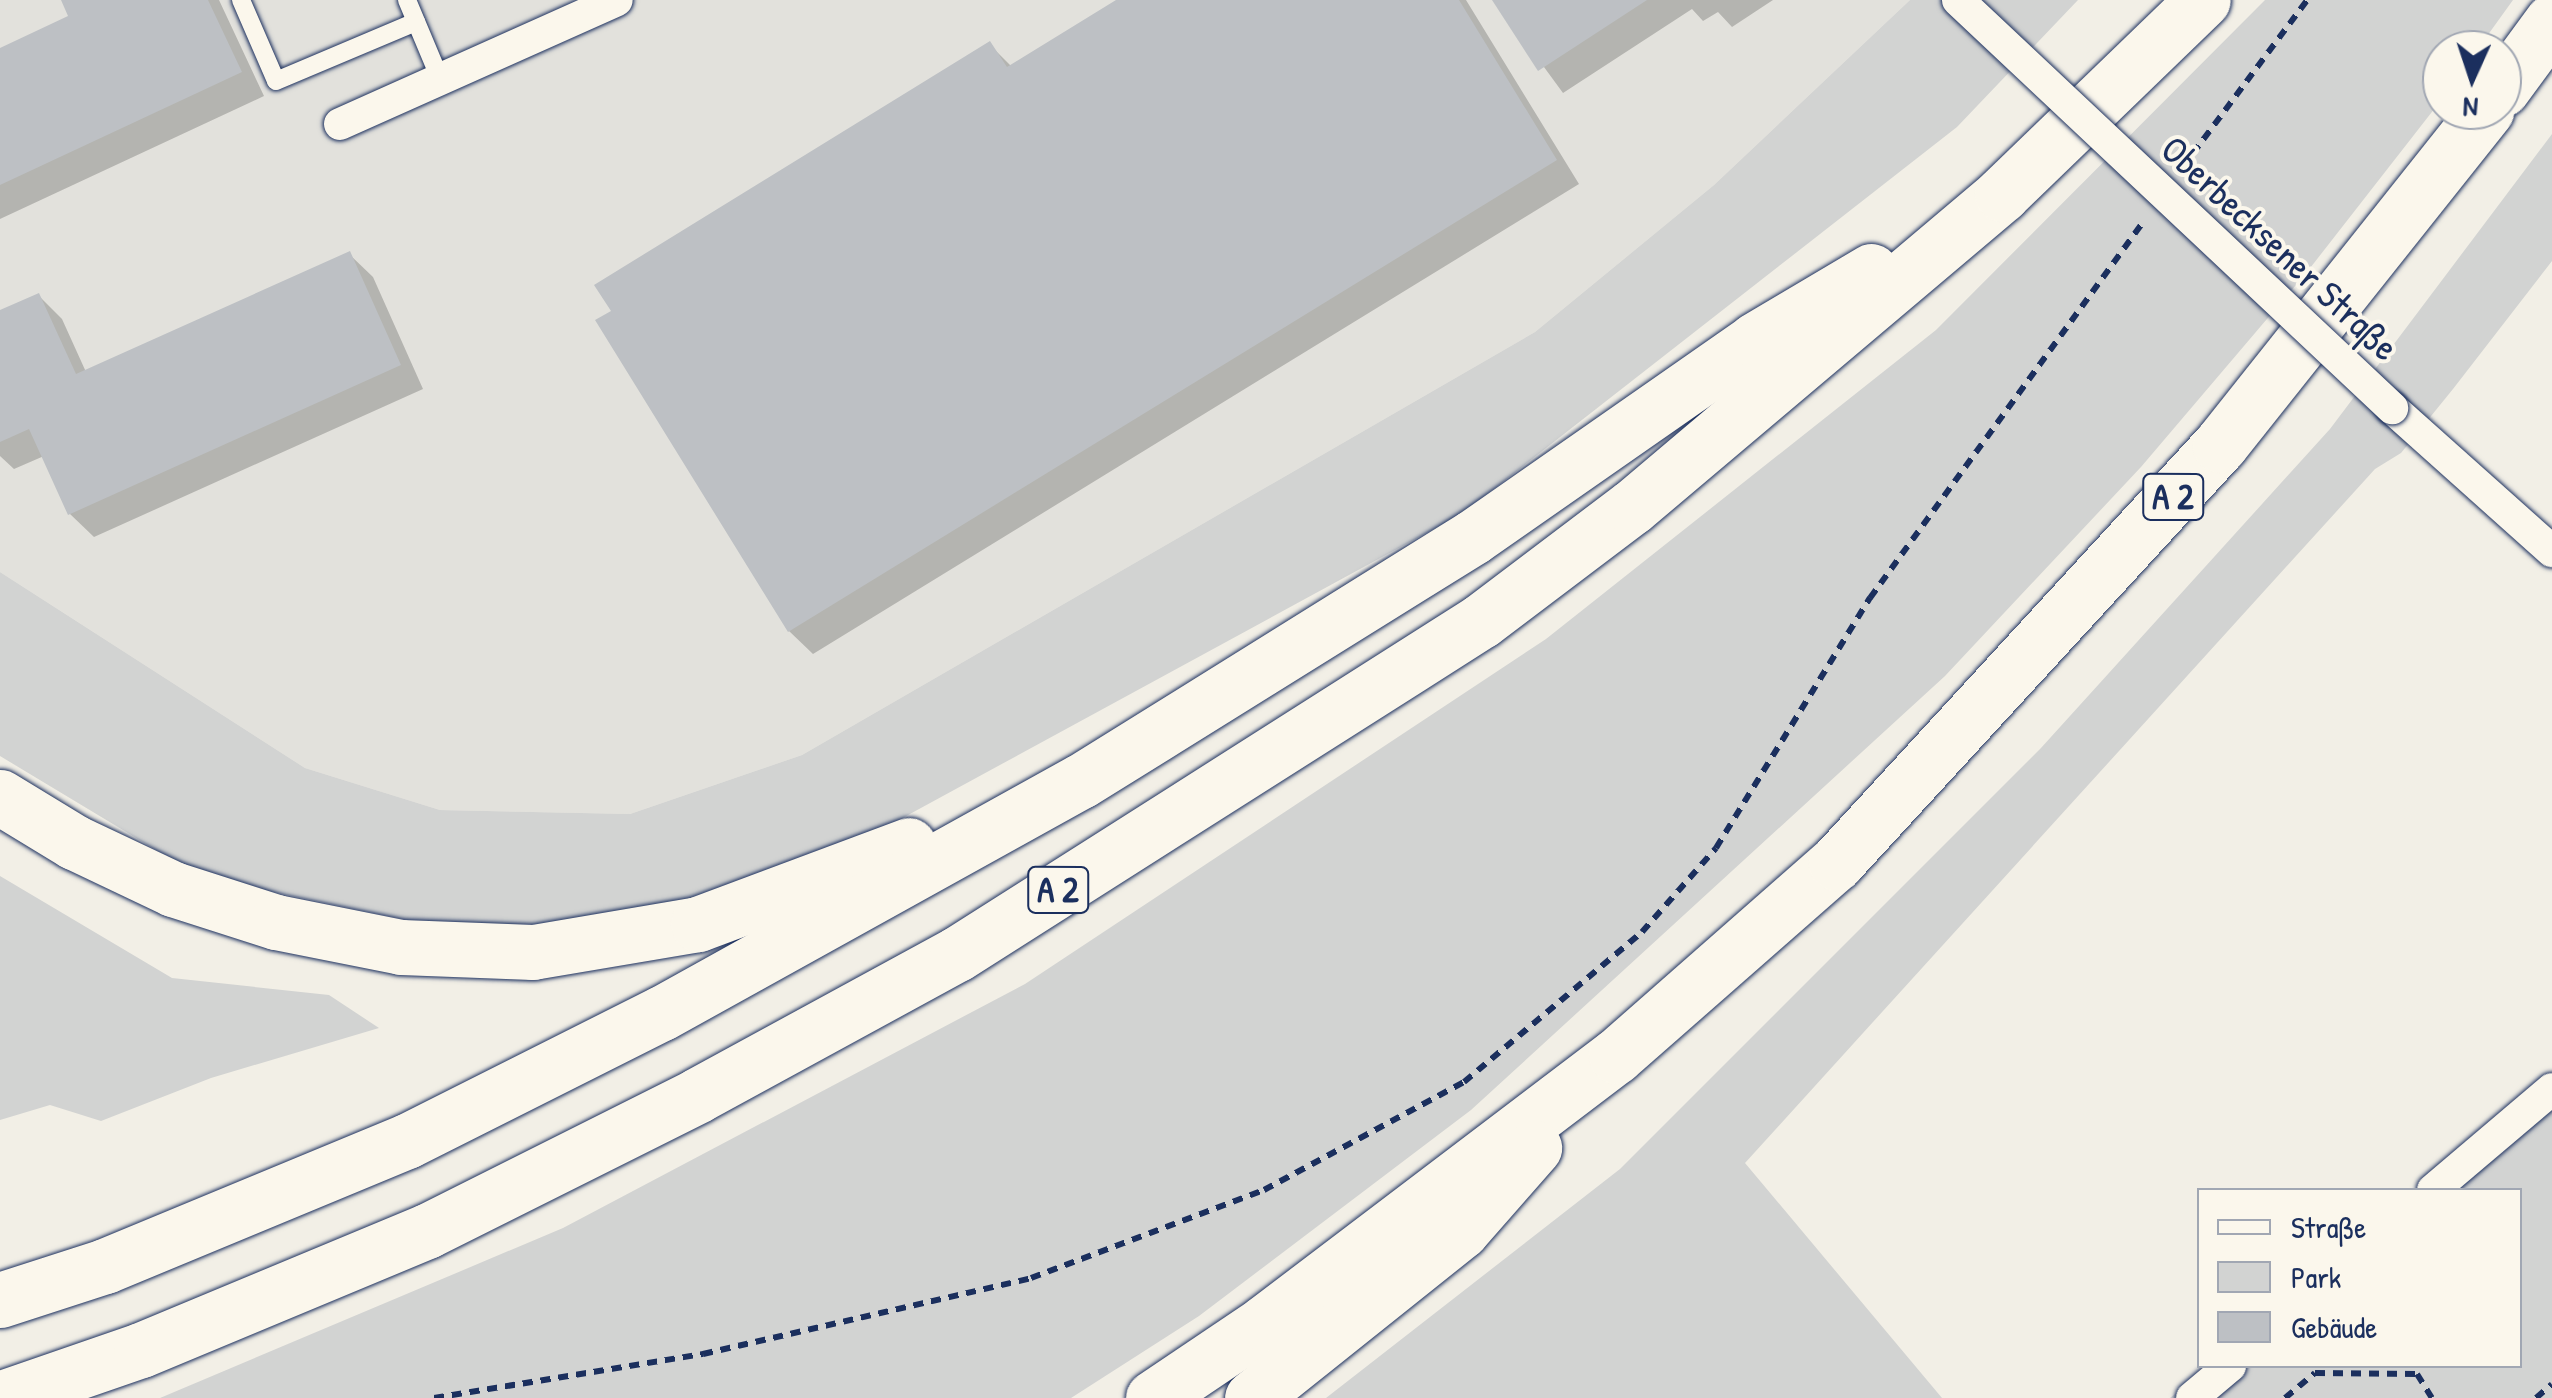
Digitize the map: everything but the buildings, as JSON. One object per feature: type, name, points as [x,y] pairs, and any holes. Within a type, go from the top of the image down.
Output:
[{"type":"highway","name":"A 2","points":[[2,1398],[141,1350],[427,1231],[698,1096],[957,954],[1481,621],[1632,507],[2002,194],[2203,0]]},
{"type":"highway","points":[[2522,61],[2552,21]]},
{"type":"highway","name":"A 2","points":[[1153,1398],[1264,1323],[1616,1056],[1836,863],[2258,400],[2470,130]]},
{"type":"highway","points":[[0,1300],[106,1266],[407,1141],[662,1014],[1080,781],[1473,537],[1755,340],[2002,194]]},
{"type":"highway","points":[[0,797],[74,842],[173,888],[276,922],[401,947],[533,952],[698,924],[1080,781]]},
{"type":"highway","points":[[1252,1398],[1461,1231],[1616,1056]]},
{"type":"street","points":[[340,124],[618,0]]},
{"type":"street","name":"Oberbecksener Straße","points":[[1958,0],[2392,408],[2552,551]]},
{"type":"street","points":[[2436,1188],[2552,1089]]},
{"type":"street","points":[[2192,1398],[2228,1368]]},
{"type":"lane","points":[[241,0],[276,82],[416,22]]},
{"type":"lane","points":[[407,0],[440,79]]},
{"type":"path","points":[[2175,178],[2307,0]]},
{"type":"path","points":[[434,1398],[702,1354],[1031,1278],[1264,1190],[1464,1082],[1642,932],[1716,848],[1870,598],[2152,210]]},
{"type":"path","points":[[2285,1398],[2315,1373],[2417,1374],[2432,1398]]},
{"type":"path","points":[[2536,1398],[2550,1390]]},
{"type":"shaded area","points":[[0,0],[1910,0],[1714,185],[1535,332],[802,755],[630,814],[440,810],[305,768],[0,572]]},
{"type":"green space","points":[[1910,0],[2078,0],[1957,127],[1463,513],[818,864],[595,927],[417,922],[201,877],[0,756],[0,572],[305,768],[440,810],[630,814],[802,755],[1535,332],[1714,185]]},
{"type":"green space","points":[[2265,0],[2513,0],[2491,30],[2422,30],[2422,125],[2307,272],[2141,467],[1945,676],[1471,1110],[1199,1316],[1071,1398],[160,1398],[563,1228],[1025,984],[1546,639],[1936,330]]},
{"type":"green space","points":[[2552,134],[2552,261],[2453,389],[2401,453],[2375,469],[1745,1163],[1942,1398],[1326,1398],[1620,1169],[2041,748],[2330,429]]},
{"type":"green space","points":[[0,876],[172,978],[329,995],[379,1028],[211,1078],[101,1121],[50,1105],[0,1120]]},
{"type":"green space","points":[[2552,1074],[2552,1398],[2170,1398],[2207,1368],[2522,1368],[2522,1188],[2417,1188]]}]
